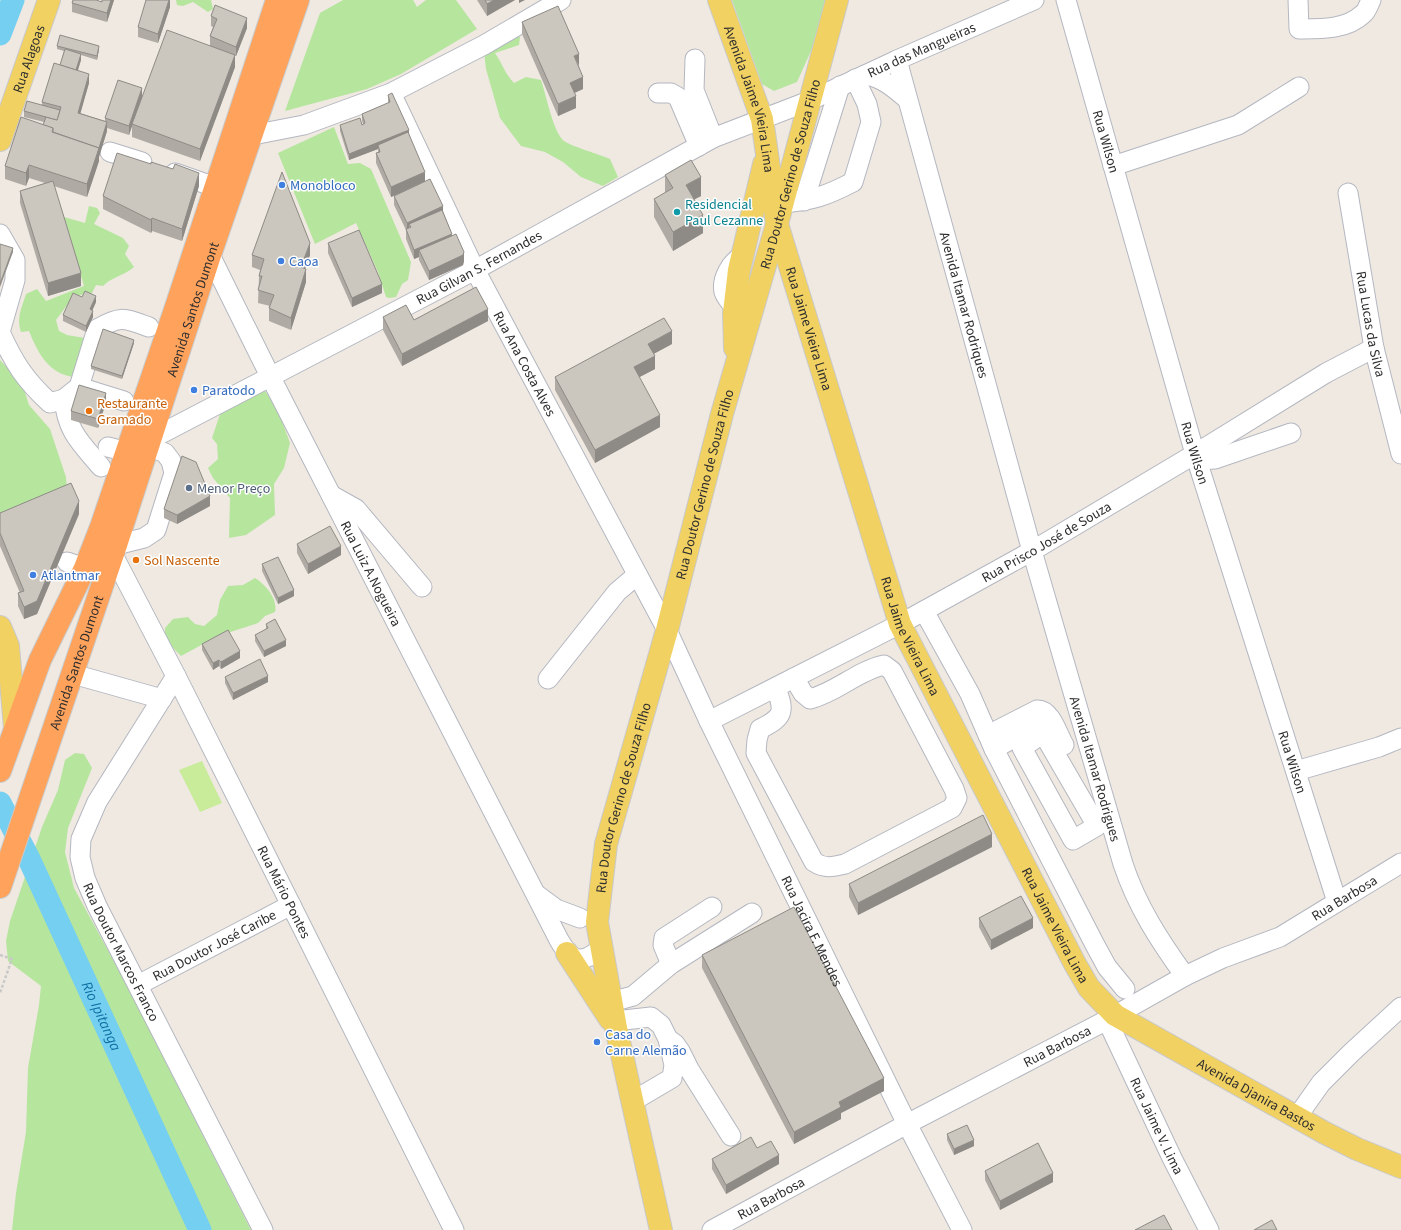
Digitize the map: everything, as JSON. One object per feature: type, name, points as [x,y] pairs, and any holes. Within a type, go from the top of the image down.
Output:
[{"type":"highway","name":"Avenida Santos Dumont","points":[[2,766],[76,565],[101,527],[117,450],[215,187],[277,0]]},
{"type":"highway","name":"Avenida Santos Dumont","points":[[0,887],[115,550],[210,255],[253,135],[298,0]]},
{"type":"main road","name":"Rua Alagoas","points":[[0,140],[49,0]]},
{"type":"main road","name":"Avenida Jaime Vieira Lima","points":[[719,0],[762,119],[777,224]]},
{"type":"main road","name":"Rua Doutor Gerino de Souza Filho","points":[[661,1230],[614,1017],[601,948],[588,920],[606,844],[667,630],[722,414],[777,224],[793,202],[809,101],[837,0]]},
{"type":"main road","name":"Rua Doutor Gerino de Souza Filho","points":[[735,371],[735,308],[742,256],[766,155]]},
{"type":"main road","name":"Rua Jaime Vieira Lima","points":[[777,224],[900,624],[1075,964],[1089,988],[1111,1018]]},
{"type":"main road","points":[[0,627],[8,646],[15,728]]},
{"type":"main road","points":[[563,946],[614,1017]]},
{"type":"main road","name":"Avenida Djanira Bastos","points":[[1111,1018],[1357,1149],[1401,1167]]},
{"type":"street","points":[[253,135],[304,125],[391,93],[484,45],[561,0]]},
{"type":"street","name":"Rua das Mangueiras","points":[[809,101],[897,60],[1034,0]]},
{"type":"street","name":"Rua Wilson","points":[[1066,0],[1196,457],[1337,902]]},
{"type":"street","points":[[1298,0],[1299,29],[1326,29],[1345,24],[1364,14],[1371,0]]},
{"type":"street","points":[[695,59],[694,90],[706,142]]},
{"type":"street","name":"Avenida Itamar Rodriques","points":[[897,60],[1032,551]]},
{"type":"street","points":[[853,80],[878,77],[891,84],[907,99]]},
{"type":"street","points":[[793,202],[853,80]]},
{"type":"street","points":[[793,202],[825,196],[853,182],[871,122],[867,104],[853,80]]},
{"type":"street","points":[[1113,166],[1238,126],[1299,87]]},
{"type":"street","name":"Rua Ana Costa Alves","points":[[391,93],[474,270],[667,630]]},
{"type":"street","points":[[658,93],[671,93],[678,97],[706,142]]},
{"type":"street","name":"Rua Gilvan S. Fernandes","points":[[150,443],[270,376],[474,270],[706,142],[809,101]]},
{"type":"street","points":[[110,152],[215,187]]},
{"type":"street","name":"Rua Lucas da Silva","points":[[1348,193],[1374,348],[1401,454]]},
{"type":"street","points":[[0,234],[15,260],[15,280],[0,332],[11,357],[31,385],[50,403],[64,399],[79,387],[98,329],[109,322],[123,318],[149,327]]},
{"type":"street","name":"Rua Luiz A.Nogueira","points":[[210,255],[270,376],[533,892],[563,946]]},
{"type":"street","name":"Rua Prisco José de Souza","points":[[709,721],[900,624],[1032,551],[1196,457],[1326,373],[1374,348]]},
{"type":"street","points":[[79,387],[124,400]]},
{"type":"street","points":[[64,399],[65,414],[73,434],[101,467]]},
{"type":"street","points":[[1196,457],[1215,459],[1291,433]]},
{"type":"street","points":[[115,550],[144,538],[156,530],[174,473],[171,461],[166,453],[150,443]]},
{"type":"street","points":[[331,495],[356,508],[422,587]]},
{"type":"street","name":"Rua Mário Pontes","points":[[115,550],[176,676],[454,1230]]},
{"type":"street","name":"Avenida Itamar Rodrigues","points":[[1032,551],[1123,864],[1132,890],[1145,918],[1185,976]]},
{"type":"street","points":[[548,679],[617,592],[637,576]]},
{"type":"street","points":[[924,611],[970,694],[991,742],[1107,967],[1125,989]]},
{"type":"street","name":"Rua Jacira F. Mendes","points":[[667,630],[709,721],[907,1124],[962,1230]]},
{"type":"street","points":[[776,688],[781,702],[782,712],[779,718],[760,729],[756,753],[814,862],[821,867],[830,868],[845,864],[952,808],[957,798],[954,789],[892,671],[884,665],[871,668],[820,697],[810,699],[803,693],[794,678]]},
{"type":"street","points":[[73,674],[162,699]]},
{"type":"street","name":"Rua Doutor Marcos Franco","points":[[176,676],[97,802],[81,839],[80,857],[85,878],[97,906],[263,1230]]},
{"type":"street","points":[[991,742],[1037,710],[1042,710],[1047,713],[1091,796]]},
{"type":"street","points":[[991,742],[1031,728],[1037,728],[1043,733],[1097,826],[1073,840],[1022,748],[1043,733]]},
{"type":"street","points":[[1296,771],[1379,747],[1401,738]]},
{"type":"street","name":"Rua Barbosa","points":[[712,1230],[907,1124],[1111,1018],[1185,976],[1223,958],[1280,937],[1401,863]]},
{"type":"street","name":"Rua Luiz A.Nogueira","points":[[533,892],[556,909],[588,920]]},
{"type":"street","name":"Rua Doutor José Caribe","points":[[138,985],[291,905]]},
{"type":"street","points":[[671,964],[663,945],[664,938],[712,907]]},
{"type":"street","points":[[614,1017],[633,996],[671,964],[752,913]]},
{"type":"street","points":[[588,920],[571,924],[563,946],[578,960],[587,958],[601,948]]},
{"type":"street","points":[[1296,1117],[1321,1084],[1351,1052],[1401,1007]]},
{"type":"street","points":[[614,1017],[651,1016],[661,1025],[668,1039],[674,1065],[672,1078],[633,1102]]},
{"type":"street","name":"Rua Jaime V. Lima","points":[[1111,1018],[1172,1158],[1208,1230]]},
{"type":"street","points":[[668,1039],[675,1044],[680,1051],[689,1069],[731,1136]]},
{"type":"path","points":[[0,955],[12,958],[0,993]]},
{"type":"green space","points":[[176,0],[211,0],[213,9],[208,12],[193,2],[183,6],[177,5]]},
{"type":"green space","points":[[343,0],[413,0],[417,7],[426,0],[456,0],[477,29],[401,74],[367,89],[285,111],[320,13]]},
{"type":"green space","points":[[732,0],[832,0],[829,11],[797,82],[774,91],[762,84]]},
{"type":"green space","points":[[515,34],[520,37],[519,45],[495,53],[508,76],[514,83],[526,77],[541,80],[556,130],[560,136],[568,143],[610,159],[618,177],[603,186],[581,177],[563,162],[545,152],[521,146],[500,118],[486,69],[484,52]]},
{"type":"green space","points":[[334,127],[348,164],[360,163],[371,169],[411,262],[408,280],[402,284],[396,297],[386,297],[378,272],[356,223],[315,244],[278,153]]},
{"type":"green space","points":[[89,206],[97,208],[100,213],[94,224],[123,238],[129,246],[125,254],[134,267],[110,280],[103,286],[96,285],[92,293],[74,296],[56,320],[59,331],[67,335],[85,338],[73,377],[64,375],[57,371],[45,361],[36,347],[29,331],[21,332],[19,317],[26,294],[37,289],[46,301],[84,286],[64,217],[85,223]]},
{"type":"green space","points":[[0,360],[22,383],[29,405],[50,429],[66,477],[67,490],[0,522]]},
{"type":"green space","points":[[265,391],[278,410],[290,443],[284,468],[274,484],[275,515],[246,535],[229,538],[230,498],[213,478],[208,468],[218,459],[217,444],[212,438],[221,411],[250,393]]},
{"type":"green space","points":[[255,578],[267,588],[273,597],[275,602],[275,612],[265,616],[258,623],[218,636],[181,656],[165,640],[165,628],[173,619],[188,617],[195,624],[204,626],[217,615],[220,600],[228,586],[243,585]]},
{"type":"green space","points":[[75,753],[84,754],[92,768],[68,828],[65,852],[74,888],[124,980],[251,1230],[12,1230],[16,1193],[26,1132],[28,1068],[41,986],[8,961],[6,941],[10,921],[42,827],[58,790],[65,760]]},
{"type":"green space","points":[[202,761],[222,803],[200,812],[179,770]]},
{"type":"building","points":[[73,0],[96,0],[102,2],[102,0],[111,0],[107,13],[72,3]]},
{"type":"building","points":[[146,0],[169,0],[158,34],[138,27]]},
{"type":"building","points":[[485,0],[494,0],[487,4]]},
{"type":"building","points":[[215,5],[247,18],[236,47],[210,36],[217,19],[211,16]]},
{"type":"building","points":[[558,6],[579,54],[574,56],[583,77],[570,83],[576,96],[558,104],[522,22]]},
{"type":"building","points":[[167,30],[235,55],[200,149],[132,124]]},
{"type":"building","points":[[60,35],[99,46],[97,56],[57,46]]},
{"type":"building","points":[[65,49],[81,54],[76,70],[60,65]]},
{"type":"building","points":[[54,63],[89,74],[78,113],[107,122],[99,148],[53,132],[53,128],[43,125],[46,117],[57,120],[61,107],[42,102]]},
{"type":"building","points":[[118,80],[142,88],[129,126],[105,118]]},
{"type":"building","points":[[392,93],[409,130],[349,154],[340,125],[360,118],[362,125],[365,123],[362,114],[390,102],[388,95]]},
{"type":"building","points":[[27,101],[60,110],[57,120],[24,111]]},
{"type":"building","points":[[21,117],[53,128],[52,132],[99,148],[87,184],[29,165],[26,173],[5,166]]},
{"type":"building","points":[[408,132],[425,172],[391,187],[376,153],[380,152],[378,145]]},
{"type":"building","points":[[117,153],[151,164],[151,162],[173,169],[175,164],[199,173],[182,229],[152,218],[151,220],[103,196]]},
{"type":"building","points":[[691,160],[701,177],[686,185],[703,215],[673,232],[654,199],[673,188],[665,175]]},
{"type":"building","name":"Caoa","points":[[282,172],[310,243],[301,267],[306,269],[291,318],[269,308],[274,295],[258,290],[262,276],[259,276],[264,259],[252,255]]},
{"type":"building","points":[[430,179],[443,206],[407,223],[394,196]]},
{"type":"building","points":[[53,181],[81,273],[48,283],[20,191]]},
{"type":"building","points":[[442,210],[452,234],[414,250],[406,229],[411,227],[409,224]]},
{"type":"building","points":[[359,230],[382,284],[352,298],[328,243]]},
{"type":"building","points":[[456,234],[464,252],[463,255],[429,271],[419,250]]},
{"type":"building","points":[[0,244],[13,248],[0,284]]},
{"type":"building","points":[[476,287],[488,309],[402,354],[383,317],[406,305],[414,320]]},
{"type":"building","points":[[85,291],[96,296],[90,309],[93,311],[86,326],[63,315],[73,293],[82,297]]},
{"type":"building","points":[[664,318],[672,331],[648,344],[655,356],[634,367],[660,415],[595,450],[555,377]]},
{"type":"building","points":[[103,329],[134,340],[122,376],[91,366]]},
{"type":"building","name":"Restaurante Gramado","points":[[79,385],[106,393],[98,419],[71,411]]},
{"type":"building","name":"Menor Preço","points":[[182,456],[196,462],[210,496],[177,515],[164,509]]},
{"type":"building","name":"Atlantmar","points":[[71,483],[79,501],[37,601],[24,607],[18,593],[24,591],[0,533],[0,513]]},
{"type":"building","points":[[330,526],[341,546],[308,564],[297,544]]},
{"type":"building","points":[[278,557],[294,590],[278,598],[262,564]]},
{"type":"building","points":[[275,619],[286,640],[264,651],[255,635],[268,628],[266,624]]},
{"type":"building","points":[[228,630],[240,651],[221,662],[219,660],[213,663],[202,644]]},
{"type":"building","points":[[260,659],[268,676],[233,693],[225,677]]},
{"type":"building","points":[[983,815],[992,834],[858,903],[849,884]]},
{"type":"building","points":[[1021,896],[1033,918],[991,940],[979,918]]},
{"type":"building","points":[[794,907],[884,1078],[839,1102],[841,1107],[794,1132],[702,955]]},
{"type":"building","points":[[967,1125],[974,1140],[954,1149],[947,1134]]},
{"type":"building","points":[[751,1137],[757,1148],[771,1141],[779,1155],[726,1185],[712,1159]]},
{"type":"building","points":[[1038,1143],[1053,1173],[1000,1201],[985,1171]]},
{"type":"building","points":[[1164,1215],[1172,1230],[1135,1230]]},
{"type":"building","points":[[1272,1220],[1277,1230],[1254,1230]]},
{"type":"waterway","name":"Rio Ipitanga","points":[[0,34],[13,0]]},
{"type":"waterway","name":"Rio Ipitanga","points":[[0,803],[29,859],[200,1230]]},
{"type":"place","name":"Monobloco","points":[[282,185]]},
{"type":"place","name":"Residencial Paul Cezanne","points":[[677,212]]},
{"type":"place","name":"Caoa","points":[[281,261]]},
{"type":"place","name":"Paratodo","points":[[194,390]]},
{"type":"place","name":"Restaurante Gramado","points":[[89,411]]},
{"type":"place","name":"Menor Preço","points":[[189,488]]},
{"type":"place","name":"Sol Nascente","points":[[136,560]]},
{"type":"place","name":"Atlantmar","points":[[33,575]]},
{"type":"place","name":"Casa do Carne Alemão","points":[[597,1042]]}]
